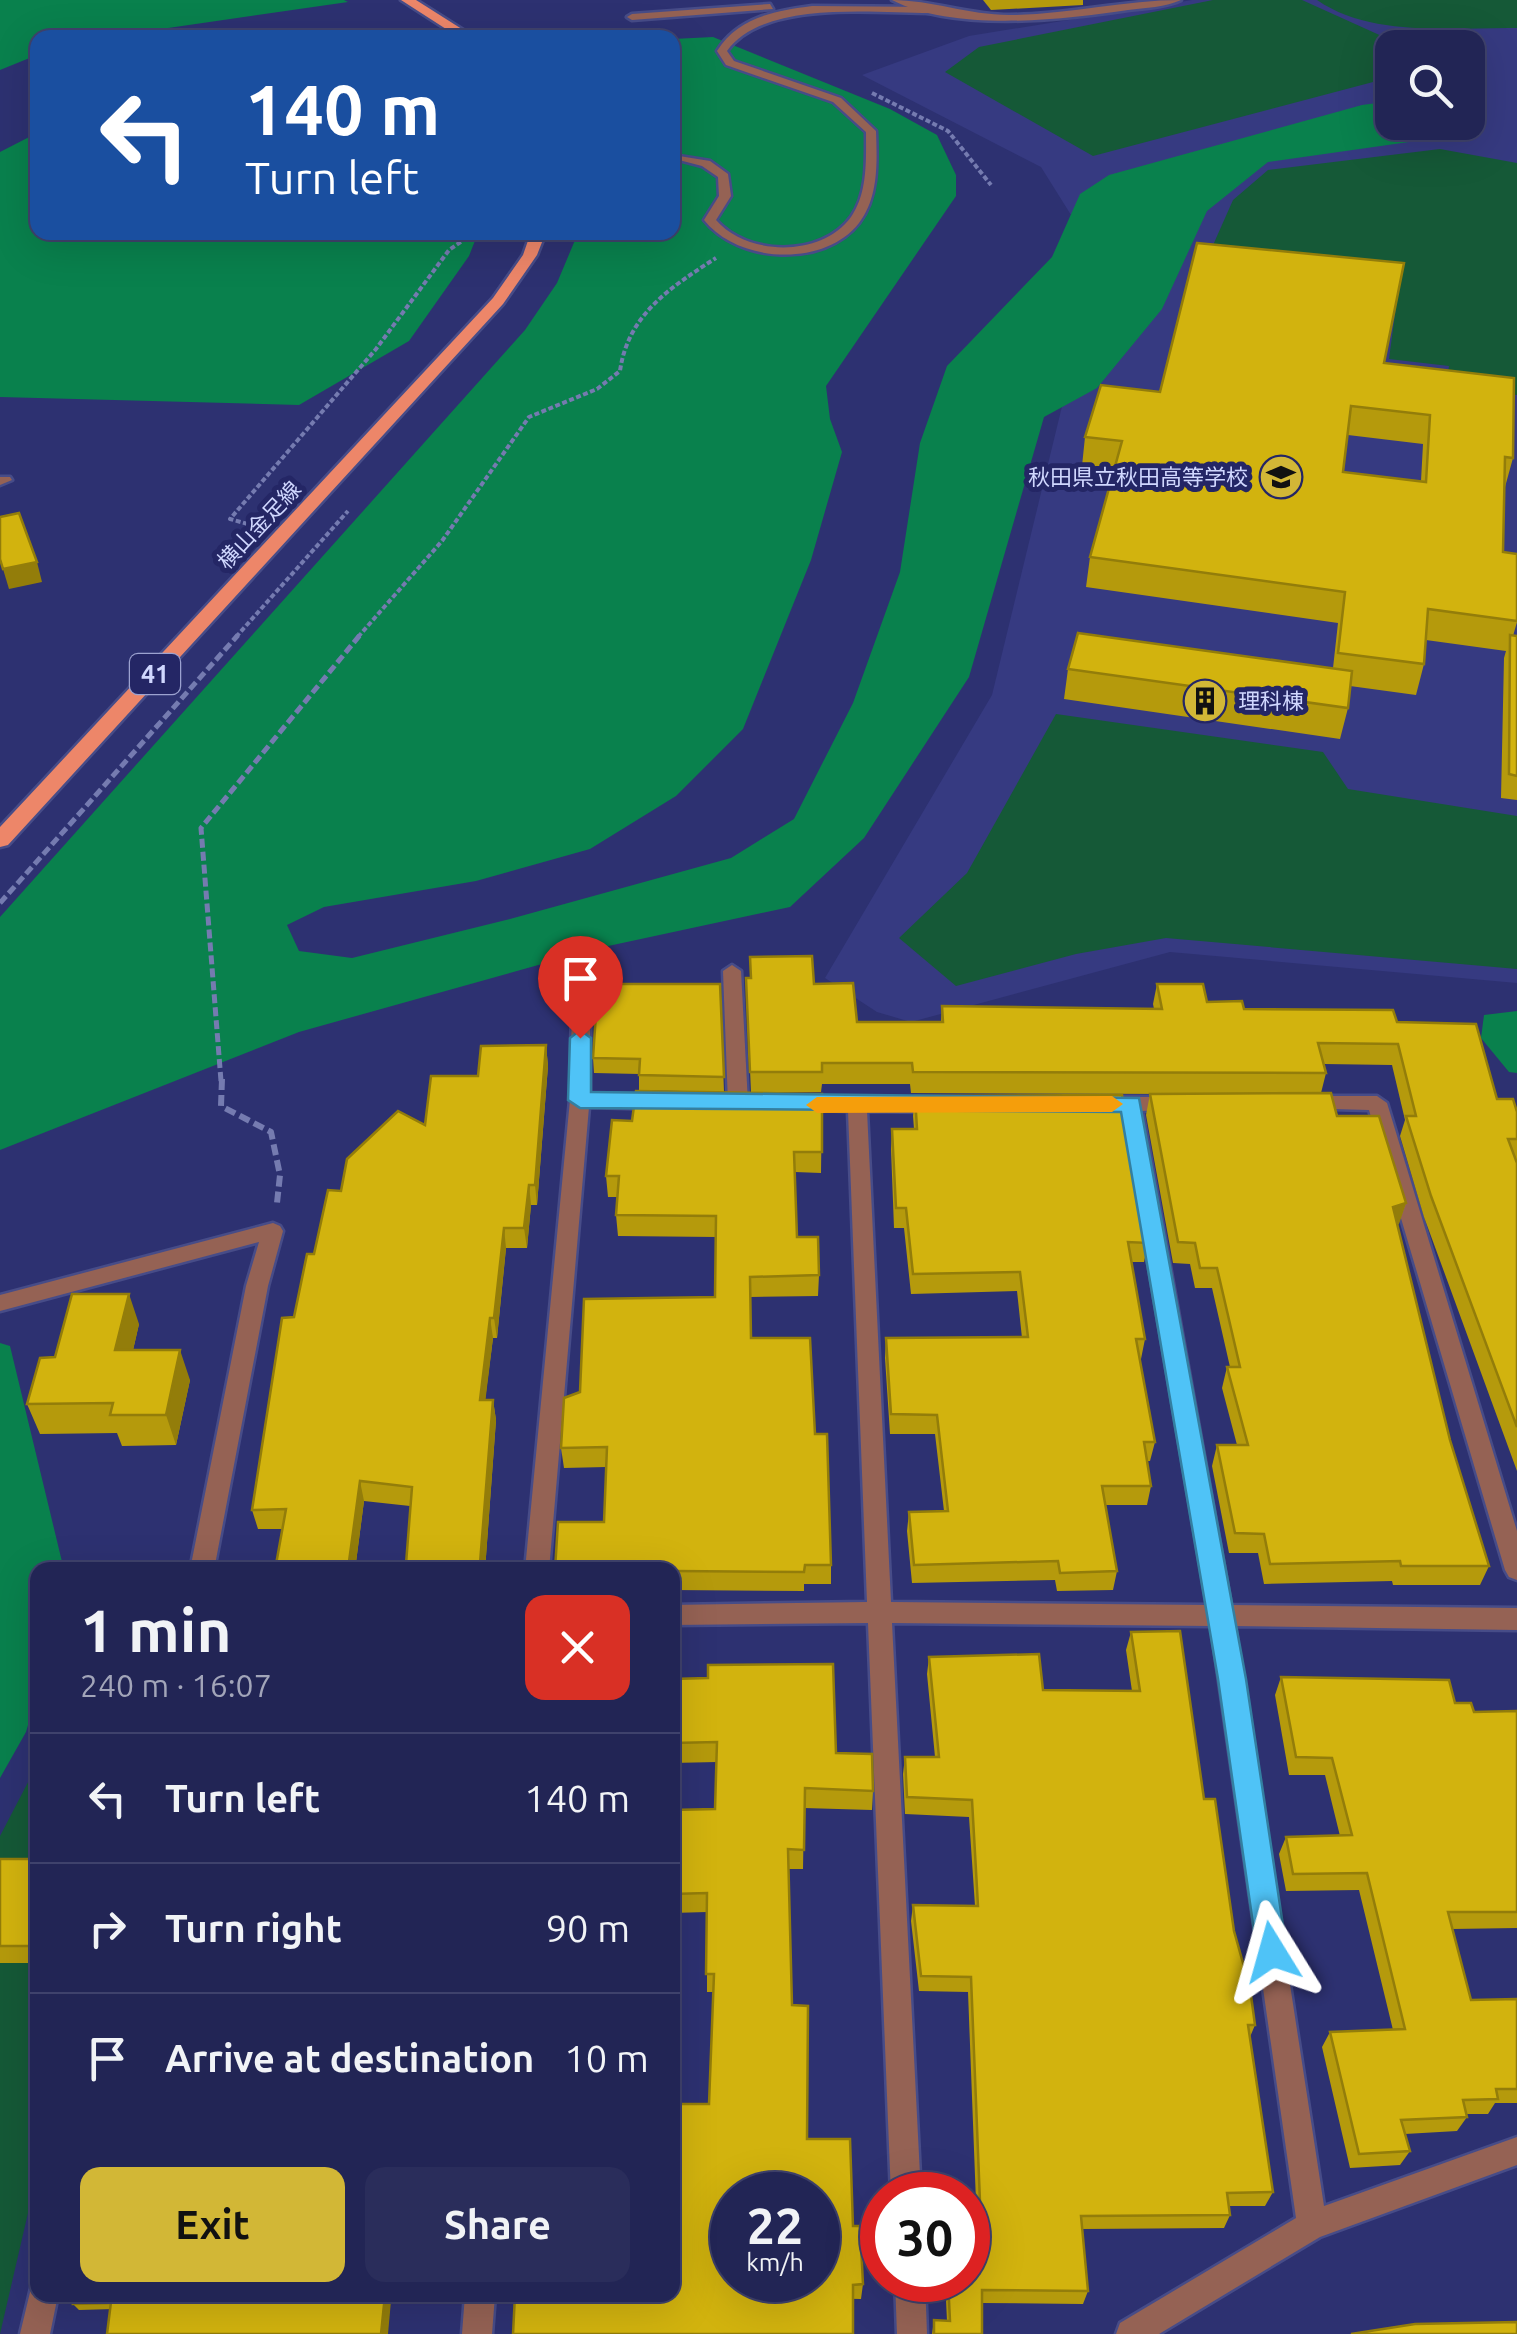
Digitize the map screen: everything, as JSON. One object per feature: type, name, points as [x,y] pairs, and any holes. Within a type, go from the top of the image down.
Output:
[{"type":"main road","points":[[407,0],[457,30]]},
{"type":"main road","name":"横山金足線","points":[[0,840],[498,301],[536,240]]},
{"type":"street","points":[[897,0],[976,20],[1026,20],[1176,0]]},
{"type":"street","points":[[632,16],[807,1],[930,10]]},
{"type":"street","points":[[683,158],[706,162],[724,176],[725,196],[710,220],[718,236],[738,245],[786,248],[819,244],[841,234],[866,200],[871,176],[871,131],[837,100],[730,63],[722,52],[726,42],[770,7]]},
{"type":"street","points":[[732,971],[748,1104],[954,1105]]},
{"type":"street","points":[[538,1562],[580,1100],[581,1006]]},
{"type":"street","points":[[580,1100],[678,1102]]},
{"type":"street","points":[[1282,1103],[1376,1103],[1517,1570]]},
{"type":"street","points":[[1072,1104],[1188,1104]]},
{"type":"street","points":[[1131,1104],[1219,1615],[1312,2225]]},
{"type":"street","points":[[856,1106],[905,2172]]},
{"type":"street","points":[[0,1304],[272,1231]]},
{"type":"street","points":[[204,1562],[257,1286],[272,1231]]},
{"type":"street","points":[[680,1615],[880,1612],[1517,1619]]},
{"type":"street","points":[[1131,2334],[1312,2225],[1517,2150]]},
{"type":"street","points":[[35,2334],[42,2302]]},
{"type":"street","points":[[477,2334],[479,2302]]},
{"type":"street","points":[[911,2302],[912,2334]]},
{"type":"path","points":[[285,534],[230,518],[376,349],[449,250],[463,240]]},
{"type":"path","points":[[272,1231],[280,1174],[271,1132],[221,1106],[222,1052],[201,828],[298,706],[442,541],[529,417],[597,390],[620,371],[620,347],[642,314],[686,276],[738,245]]},
{"type":"path","points":[[0,903],[346,514]]},
{"type":"shaded area","name":"秋田県立秋田高等学校","points":[[1192,0],[1517,0],[1517,983],[1170,952],[911,1022],[877,1012],[825,978],[992,695],[1098,258],[1041,167],[862,75],[969,36]]},
{"type":"green space","points":[[0,0],[348,2],[154,30],[30,30],[30,58],[0,70]]},
{"type":"green space","points":[[1213,0],[1302,0],[1375,33],[1375,81],[1093,156],[945,72],[979,47]]},
{"type":"green space","points":[[1317,0],[1517,0],[1517,28],[1388,25],[1339,12]]},
{"type":"green space","points":[[713,37],[890,109],[937,135],[956,175],[956,196],[826,386],[830,419],[842,452],[811,560],[743,729],[676,796],[590,849],[476,881],[324,907],[287,925],[299,951],[352,958],[510,919],[731,858],[794,819],[853,703],[900,572],[920,443],[947,366],[1052,257],[1080,194],[1109,175],[1362,105],[1375,103],[1375,140],[1423,140],[1268,162],[1207,211],[1162,309],[1097,388],[1044,417],[969,677],[864,838],[790,907],[599,948],[299,1032],[0,1150],[0,917],[525,330],[557,283],[575,240],[680,240],[680,39]]},
{"type":"green space","points":[[30,137],[30,240],[475,240],[469,256],[409,341],[299,405],[0,397],[0,152]]},
{"type":"green space","points":[[1440,149],[1517,163],[1517,395],[1446,387],[1449,366],[1389,359],[1398,292],[1202,270],[1233,200],[1268,170]]},
{"type":"green space","points":[[1056,714],[1323,752],[1348,789],[1517,816],[1517,969],[1166,938],[1076,954],[956,986],[899,938],[967,873]]},
{"type":"green space","points":[[1517,1011],[1517,1073],[1509,1072],[1481,1038],[1484,1015]]},
{"type":"green space","points":[[0,1343],[10,1346],[62,1562],[30,1562],[30,1718],[0,1778]]},
{"type":"green space","points":[[30,1778],[30,2204],[0,2334],[0,1836]]},
{"type":"building","points":[[1197,243],[1404,263],[1384,363],[1514,378],[1513,458],[1505,457],[1503,552],[1517,554],[1517,621],[1428,609],[1424,664],[1338,653],[1345,592],[1090,557],[1122,441],[1085,437],[1101,385],[1160,392]],"holes":[[[1351,406],[1430,415],[1426,482],[1343,472]]]},
{"type":"building","points":[[19,513],[37,562],[3,569],[0,517]]},
{"type":"building","points":[[1078,633],[1352,671],[1348,708],[1068,669]]},
{"type":"building","points":[[1510,635],[1517,636],[1517,776],[1509,774]]},
{"type":"building","points":[[812,956],[814,984],[853,983],[857,1022],[943,1022],[942,1006],[1162,1009],[1157,984],[1203,984],[1207,1002],[1242,1001],[1244,1009],[1393,1010],[1397,1022],[1476,1024],[1497,1099],[1513,1099],[1517,1112],[1517,1139],[1508,1139],[1517,1163],[1517,1427],[1431,1196],[1406,1116],[1416,1116],[1398,1044],[1318,1043],[1326,1073],[913,1072],[912,1063],[822,1063],[822,1072],[750,1072],[746,978],[751,978],[750,957]]},
{"type":"building","points":[[598,984],[720,984],[724,1077],[639,1075],[640,1059],[593,1058]]},
{"type":"building","points":[[546,1045],[535,1185],[529,1185],[524,1228],[504,1228],[494,1318],[490,1318],[480,1400],[493,1400],[480,1562],[406,1562],[412,1487],[360,1481],[349,1562],[276,1562],[286,1509],[252,1510],[282,1318],[294,1317],[307,1254],[314,1254],[328,1190],[341,1191],[347,1159],[398,1111],[425,1125],[431,1076],[478,1076],[481,1046]]},
{"type":"building","points":[[636,1091],[822,1094],[822,1152],[794,1152],[797,1237],[818,1237],[819,1275],[750,1277],[751,1338],[810,1338],[815,1434],[827,1434],[831,1565],[805,1565],[804,1572],[680,1571],[680,1562],[556,1562],[558,1522],[604,1522],[607,1447],[561,1448],[564,1398],[580,1392],[584,1299],[715,1297],[716,1216],[616,1215],[619,1176],[606,1176],[612,1120],[632,1121]]},
{"type":"building","points":[[1331,1093],[1337,1116],[1379,1116],[1406,1203],[1393,1207],[1450,1440],[1489,1566],[1401,1566],[1400,1561],[1270,1564],[1264,1534],[1235,1533],[1217,1445],[1248,1445],[1227,1367],[1240,1367],[1217,1268],[1200,1268],[1195,1243],[1178,1242],[1150,1094]]},
{"type":"building","points":[[1122,1095],[1148,1243],[1128,1242],[1145,1339],[1136,1339],[1155,1442],[1144,1442],[1151,1486],[1102,1486],[1117,1571],[1060,1573],[1058,1561],[914,1565],[909,1512],[948,1511],[937,1415],[891,1414],[886,1338],[1028,1337],[1020,1272],[913,1274],[906,1208],[896,1208],[892,1129],[917,1129],[915,1096]]},
{"type":"building","points":[[72,1294],[129,1294],[115,1350],[180,1350],[166,1415],[110,1415],[113,1403],[27,1404],[40,1358],[55,1357]]},
{"type":"building","points":[[1180,1631],[1204,1799],[1215,1799],[1234,1931],[1250,1988],[1255,2025],[1248,2025],[1273,2192],[1227,2193],[1230,2215],[1081,2216],[1088,2291],[990,2290],[990,2172],[979,2172],[971,1977],[921,1976],[913,1905],[978,1906],[972,1800],[907,1797],[905,1757],[939,1757],[929,1657],[1039,1654],[1043,1690],[1140,1691],[1131,1632]]},
{"type":"building","points":[[833,1664],[836,1753],[872,1754],[873,1791],[805,1788],[804,1850],[788,1849],[792,2005],[808,2006],[807,2139],[850,2139],[853,2226],[860,2226],[860,2284],[853,2285],[853,2334],[513,2334],[515,2302],[680,2302],[680,2104],[709,2104],[714,1974],[706,1974],[707,1893],[680,1894],[680,1810],[715,1809],[717,1742],[680,1743],[680,1679],[708,1678],[708,1665]]},
{"type":"building","points":[[1281,1677],[1449,1680],[1455,1703],[1471,1703],[1474,1712],[1517,1711],[1517,1912],[1448,1912],[1471,2000],[1517,1999],[1517,2089],[1496,2089],[1498,2099],[1463,2100],[1467,2117],[1401,2120],[1410,2151],[1359,2154],[1330,2032],[1405,2029],[1367,1873],[1293,1874],[1286,1837],[1352,1835],[1332,1758],[1296,1757]]},
{"type":"building","points":[[0,1859],[30,1859],[30,1946],[0,1946]]},
{"type":"building","points":[[111,2302],[384,2302],[381,2334],[107,2334]]},
{"type":"building","points":[[949,2302],[982,2302],[982,2334],[934,2334],[934,2320],[950,2321]]},
{"type":"building","points":[[1517,2322],[1517,2334],[1351,2334],[1415,2324]]},
{"type":"slow traffic","points":[[817,1105],[1112,1104]]},
{"type":"place","name":"秋田県立秋田高等学校","points":[[1281,477]]},
{"type":"place","name":"理科棟","points":[[1205,701]]},
{"type":"route","points":[[580,1038],[580,1100],[856,1106],[1131,1104],[1232,1679],[1272,1952]]}]
